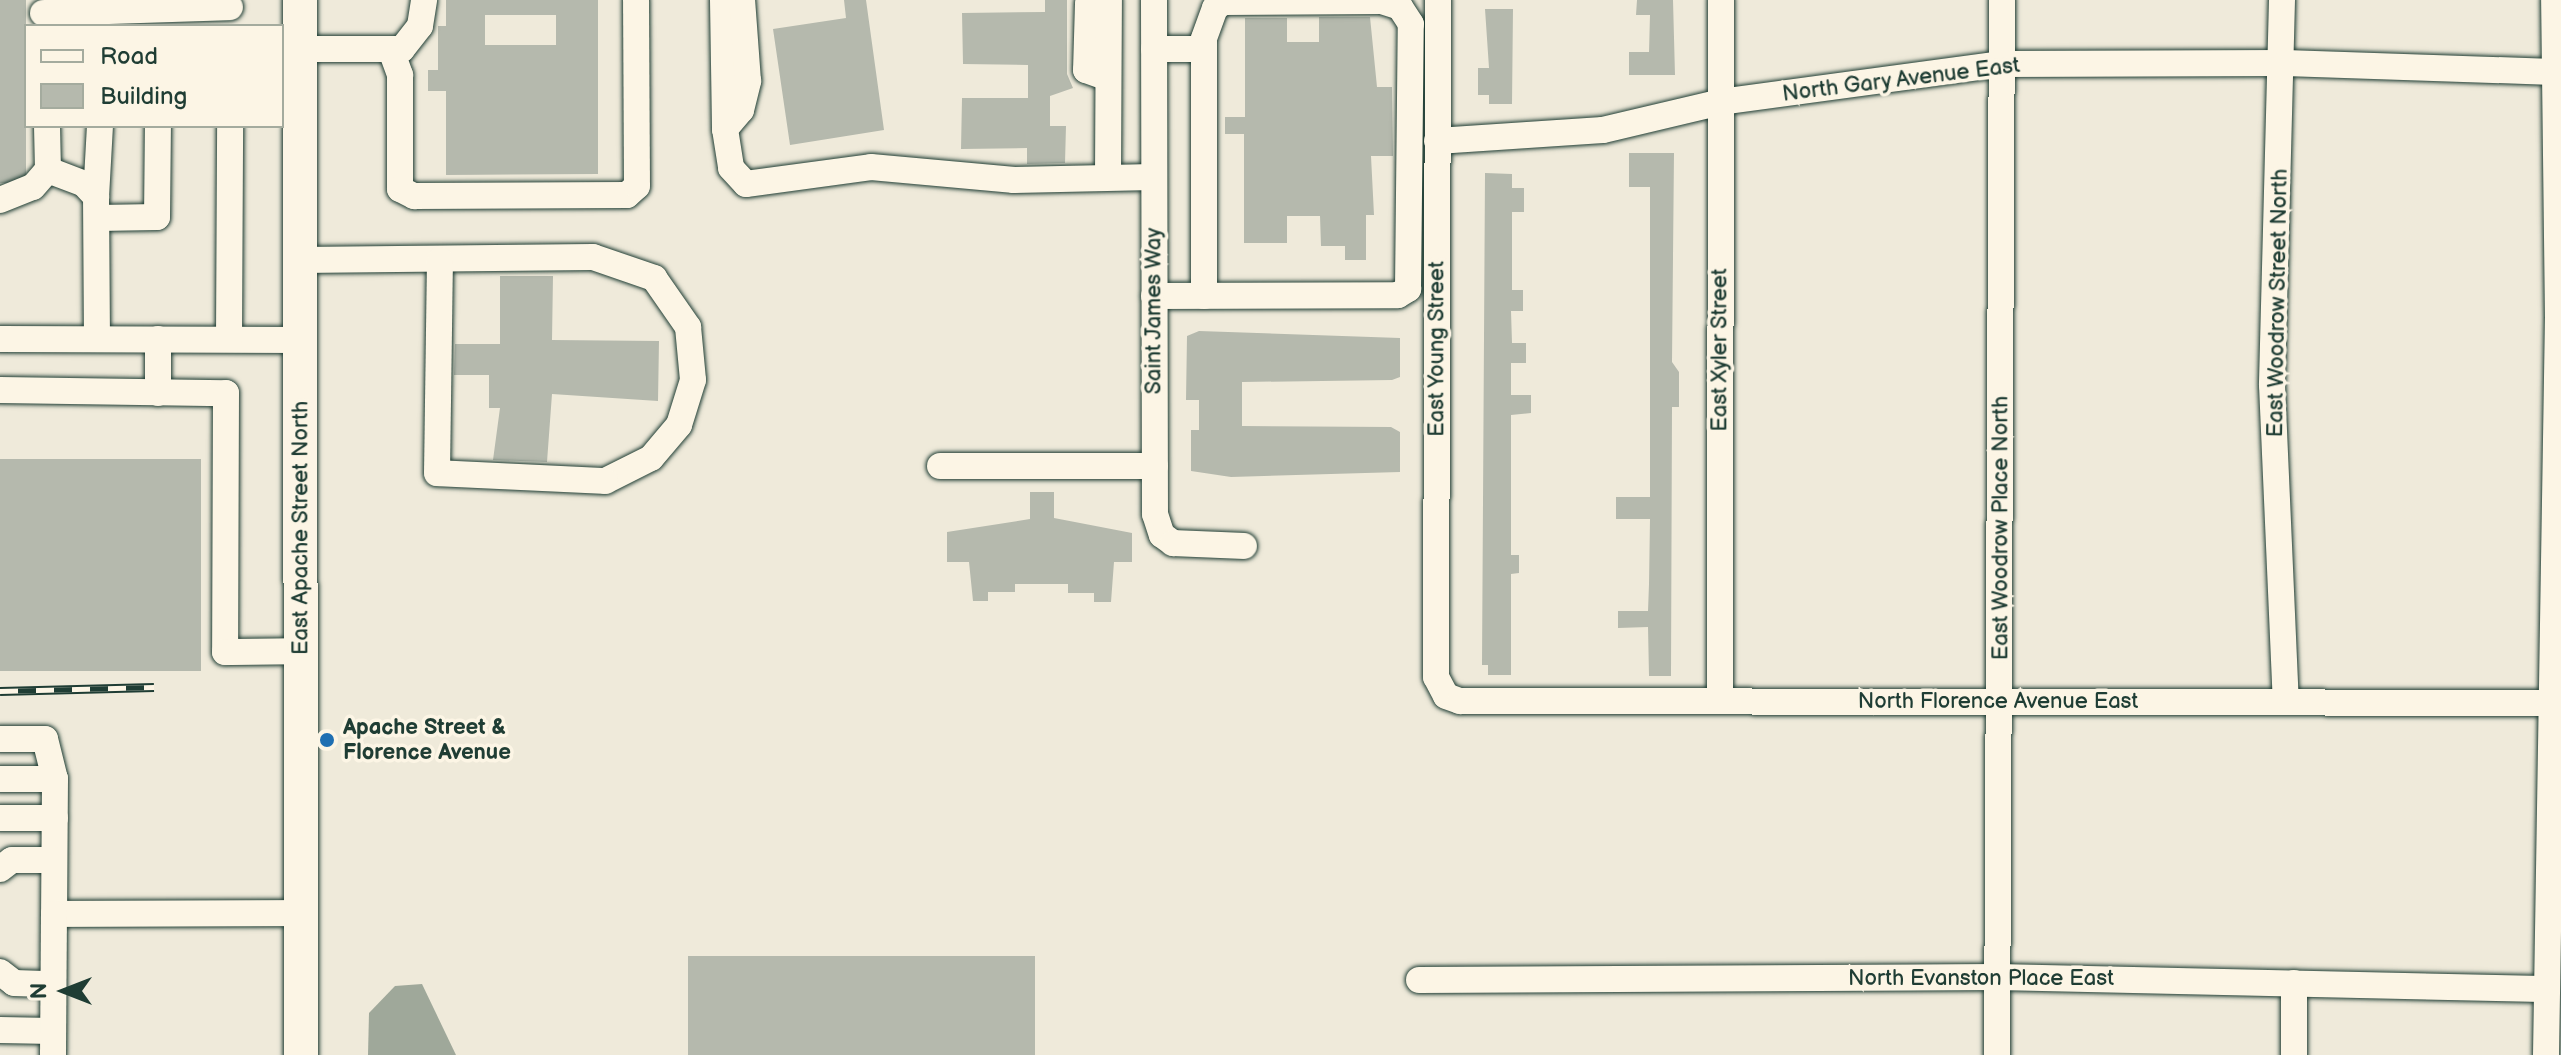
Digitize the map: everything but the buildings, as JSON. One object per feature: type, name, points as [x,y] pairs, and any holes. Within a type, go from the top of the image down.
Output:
[{"type":"main road","name":"East Apache Street North","points":[[300,0],[301,1055]]},
{"type":"street","points":[[300,49],[391,50],[411,43],[424,0]]},
{"type":"street","points":[[391,50],[400,75],[400,189],[414,196],[627,195],[637,186],[636,0]]},
{"type":"street","points":[[723,0],[725,129],[731,168],[746,184],[871,167],[1014,180],[1154,177]]},
{"type":"street","points":[[725,129],[741,110],[748,81],[742,0]]},
{"type":"street","points":[[1095,0],[1088,4],[1086,70],[1108,78]]},
{"type":"street","points":[[1108,177],[1109,0]]},
{"type":"street","name":"Saint James Way","points":[[1154,0],[1155,466],[1162,535],[1187,546],[1244,546]]},
{"type":"street","name":"East Young Street","points":[[1438,0],[1436,677],[1446,696]]},
{"type":"street","name":"East Xyler Street","points":[[1720,701],[1721,0]]},
{"type":"street","name":"East Woodrow Place North","points":[[1997,1055],[2002,0]]},
{"type":"street","name":"East Woodrow Street North","points":[[2282,0],[2285,63],[2272,385],[2286,702]]},
{"type":"street","points":[[2546,1055],[2543,989],[2556,862],[2552,703],[2560,318],[2558,72],[2554,0]]},
{"type":"street","points":[[1154,296],[1204,296],[1398,295],[1408,289],[1411,24],[1400,7],[1382,1],[1223,2],[1209,18],[1204,49],[1204,296]]},
{"type":"street","points":[[43,13],[158,17],[230,11]]},
{"type":"street","points":[[1154,49],[1204,49]]},
{"type":"street","name":"North Gary Avenue East","points":[[1437,141],[1603,130],[1721,102],[2002,64],[2285,63],[2558,72]]},
{"type":"street","points":[[0,200],[33,187],[48,170],[47,128]]},
{"type":"street","points":[[97,339],[100,128]]},
{"type":"street","points":[[97,208],[157,217],[158,128]]},
{"type":"street","points":[[229,339],[230,128]]},
{"type":"street","points":[[48,170],[84,184],[97,208]]},
{"type":"street","points":[[300,260],[593,257],[654,278],[688,327],[693,380],[679,425],[651,458],[605,481],[437,473],[440,260]]},
{"type":"street","points":[[0,339],[300,340]]},
{"type":"street","points":[[158,339],[158,393]]},
{"type":"street","points":[[0,390],[226,393],[225,652],[302,651]]},
{"type":"street","points":[[940,466],[1155,466]]},
{"type":"street","name":"North Florence Avenue East","points":[[1446,696],[1460,701],[2552,703]]},
{"type":"street","points":[[0,739],[45,739],[55,779],[53,1043],[0,1030]]},
{"type":"street","points":[[0,779],[55,779]]},
{"type":"street","points":[[0,818],[55,818]]},
{"type":"street","points":[[0,869],[12,860],[54,860]]},
{"type":"street","points":[[54,914],[302,913]]},
{"type":"street","points":[[0,972],[14,983],[52,984]]},
{"type":"street","name":"North Evanston Place East","points":[[1419,980],[1997,977],[2543,989]]},
{"type":"street","points":[[2294,983],[2294,1055]]},
{"type":"shaded area","points":[[422,984],[456,1055],[368,1055],[369,1013],[395,986]]},
{"type":"railway","points":[[0,691],[154,687]]},
{"type":"place","name":"Apache Street & Florence Avenue","points":[[327,740]]}]
